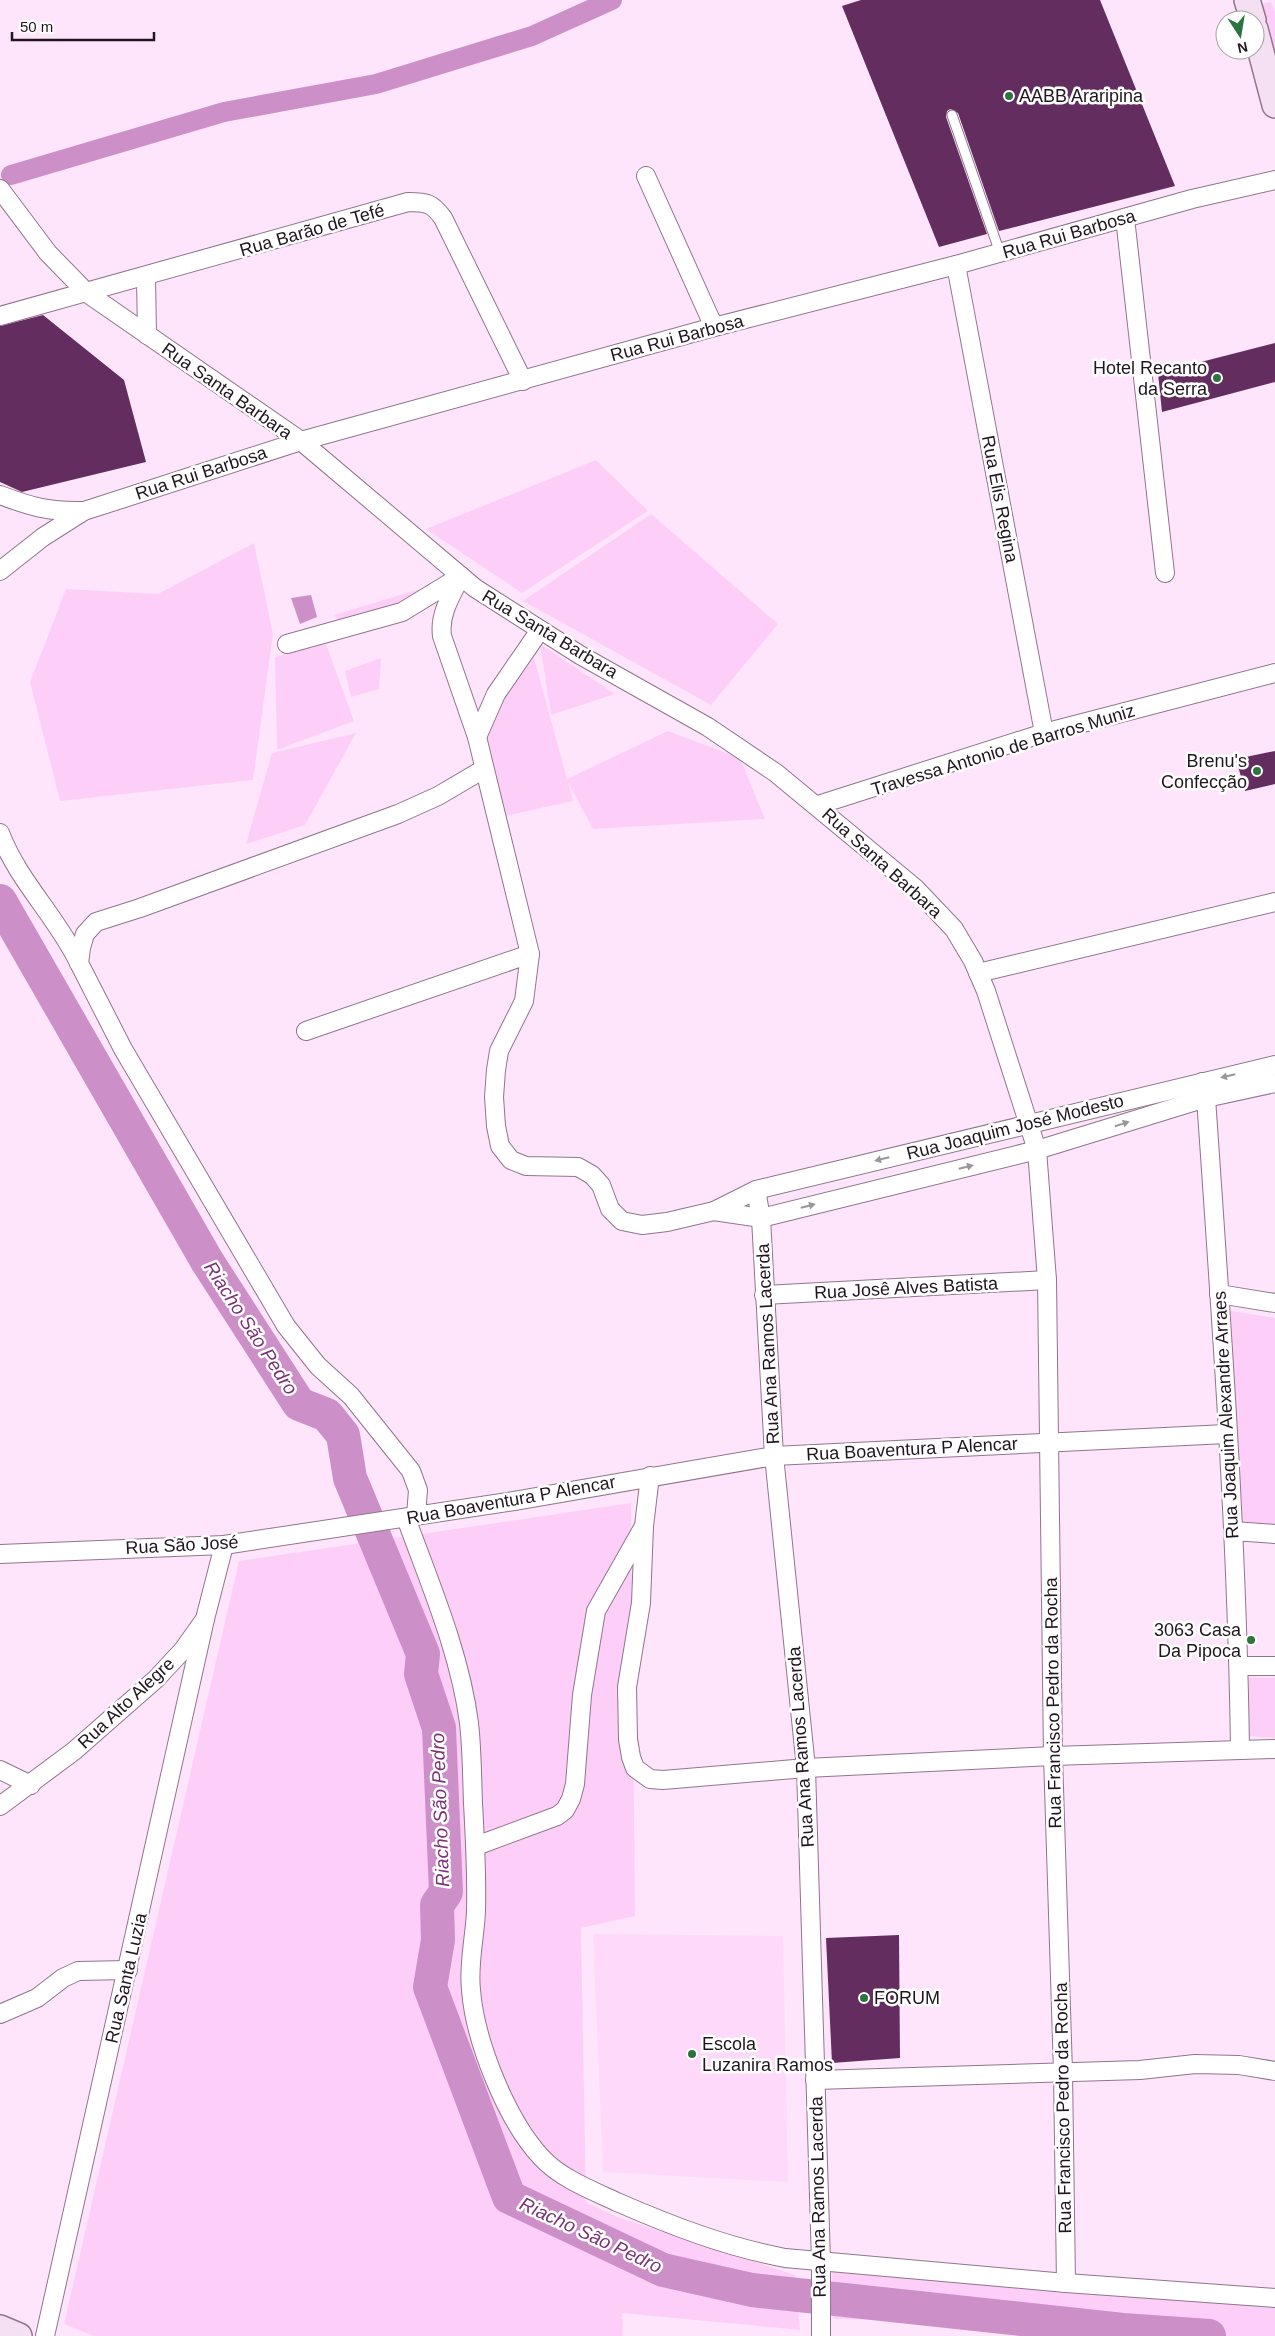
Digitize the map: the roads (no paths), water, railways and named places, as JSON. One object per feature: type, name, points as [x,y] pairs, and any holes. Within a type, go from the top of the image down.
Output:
[{"type":"main road","points":[[1263,60],[1275,105]]},
{"type":"main road","points":[[0,2328],[19,2336]]},
{"type":"street","points":[[646,176],[714,327]]},
{"type":"street","name":"Rua Rui Barbosa","points":[[84,511],[301,441],[714,327],[956,265],[1192,199],[1275,180]]},
{"type":"street","name":"Rua Santa Barbara","points":[[0,188],[48,253],[87,293],[301,441],[461,576],[540,630],[708,727],[776,773],[818,805],[914,888],[954,930],[978,973],[1029,1124]]},
{"type":"street","name":"Rua Barão de Tefé","points":[[0,316],[146,277],[408,202],[423,202],[434,206],[442,218],[523,381]]},
{"type":"street","points":[[1125,218],[1165,573]]},
{"type":"street","name":"Rua Elis Regina","points":[[956,265],[1044,733]]},
{"type":"street","points":[[146,277],[147,335]]},
{"type":"street","points":[[0,495],[29,506],[54,512],[84,511]]},
{"type":"street","points":[[0,571],[43,537],[84,511]]},
{"type":"street","points":[[287,644],[402,612],[461,576]]},
{"type":"street","points":[[461,576],[444,611],[441,624],[446,651],[477,738],[530,954],[524,1001],[499,1051],[496,1070],[494,1097],[496,1126],[500,1146],[511,1160],[526,1166],[578,1167],[592,1175],[601,1185],[610,1209],[622,1222],[642,1224],[667,1222],[714,1211],[761,1218]]},
{"type":"street","points":[[477,738],[496,694],[540,630]]},
{"type":"street","name":"Travessa Antonio de Barros Muniz","points":[[818,805],[1044,733],[1275,673]]},
{"type":"street","points":[[79,963],[85,934],[96,922],[398,814],[438,796],[484,769]]},
{"type":"street","points":[[0,833],[14,864],[70,944],[123,1049],[286,1326],[318,1366],[351,1396],[411,1471],[418,1490],[403,1518],[442,1618],[465,1701],[469,1724],[476,1846],[476,1913],[470,1982],[475,2014],[491,2070],[510,2112],[541,2157],[557,2170],[588,2189],[708,2238],[748,2251],[821,2262],[1066,2283],[1275,2298]]},
{"type":"street","points":[[978,973],[1275,902]]},
{"type":"street","points":[[306,1031],[530,954]]},
{"type":"street","name":"Rua Joaquim José Modesto","points":[[761,1218],[1037,1150],[1275,1065]]},
{"type":"street","name":"Rua Joaquim José Modesto","points":[[714,1211],[756,1190],[1029,1124],[1204,1090],[1275,1084]]},
{"type":"street","name":"Rua Joaquim Alexandre Arraes","points":[[1204,1090],[1219,1294],[1233,1531],[1239,1666],[1240,1749]]},
{"type":"street","name":"Rua Francisco Pedro da Rocha","points":[[1029,1124],[1037,1150],[1047,1280],[1053,1756],[1063,2072],[1066,2283]]},
{"type":"street","points":[[843,1169],[849,1196]]},
{"type":"street","name":"Rua Ana Ramos Lacerda","points":[[756,1190],[761,1218],[774,1456],[806,1768],[821,2262],[821,2329]]},
{"type":"street","name":"Rua Josê Alves Batista","points":[[764,1296],[1047,1280]]},
{"type":"street","points":[[1219,1294],[1275,1303]]},
{"type":"street","name":"Rua Boaventura P Alencar","points":[[362,1524],[514,1501],[774,1456],[1226,1434]]},
{"type":"street","points":[[650,1476],[644,1526],[641,1603],[627,1687],[626,1714],[631,1757],[635,1768],[650,1779],[806,1768],[1053,1756],[1275,1749]]},
{"type":"street","name":"Rua São José","points":[[0,1554],[224,1545],[362,1524]]},
{"type":"street","points":[[476,1846],[557,1816],[571,1799],[575,1784],[582,1695],[596,1611],[644,1526]]},
{"type":"street","points":[[1233,1531],[1275,1534]]},
{"type":"street","name":"Rua Alto Alegre","points":[[0,1806],[31,1785],[74,1751],[156,1680],[183,1650],[205,1620],[224,1545]]},
{"type":"street","name":"Rua Santa Luzia","points":[[45,2336],[205,1620]]},
{"type":"street","points":[[1239,1666],[1275,1666]]},
{"type":"street","points":[[0,1770],[31,1785]]},
{"type":"street","points":[[0,2014],[37,1998],[63,1978],[78,1971],[128,1970]]},
{"type":"street","points":[[815,2080],[1140,2070],[1195,2064],[1239,2065],[1275,2071]]},
{"type":"lane","points":[[952,115],[1000,253]]},
{"type":"waterway","points":[[11,175],[224,112],[376,84],[532,36],[612,0]]},
{"type":"waterway","name":"Riacho São Pedro","points":[[0,901],[207,1261],[299,1404],[327,1415],[343,1435],[350,1478],[423,1654],[421,1674],[439,1728],[446,1892],[437,1905],[438,1940],[430,1987],[509,2197],[663,2270],[752,2290],[1123,2330],[1209,2336]]},
{"type":"place","name":"AABB Araripina","points":[[1009,96]]},
{"type":"place","name":"Hotel Recanto da Serra","points":[[1217,378]]},
{"type":"place","name":"Brenu's Confecção","points":[[1257,771]]},
{"type":"place","name":"3063 Casa Da Pipoca","points":[[1251,1640]]},
{"type":"place","name":"FORUM","points":[[864,1998]]},
{"type":"place","name":"Escola Luzanira Ramos","points":[[692,2054]]}]
